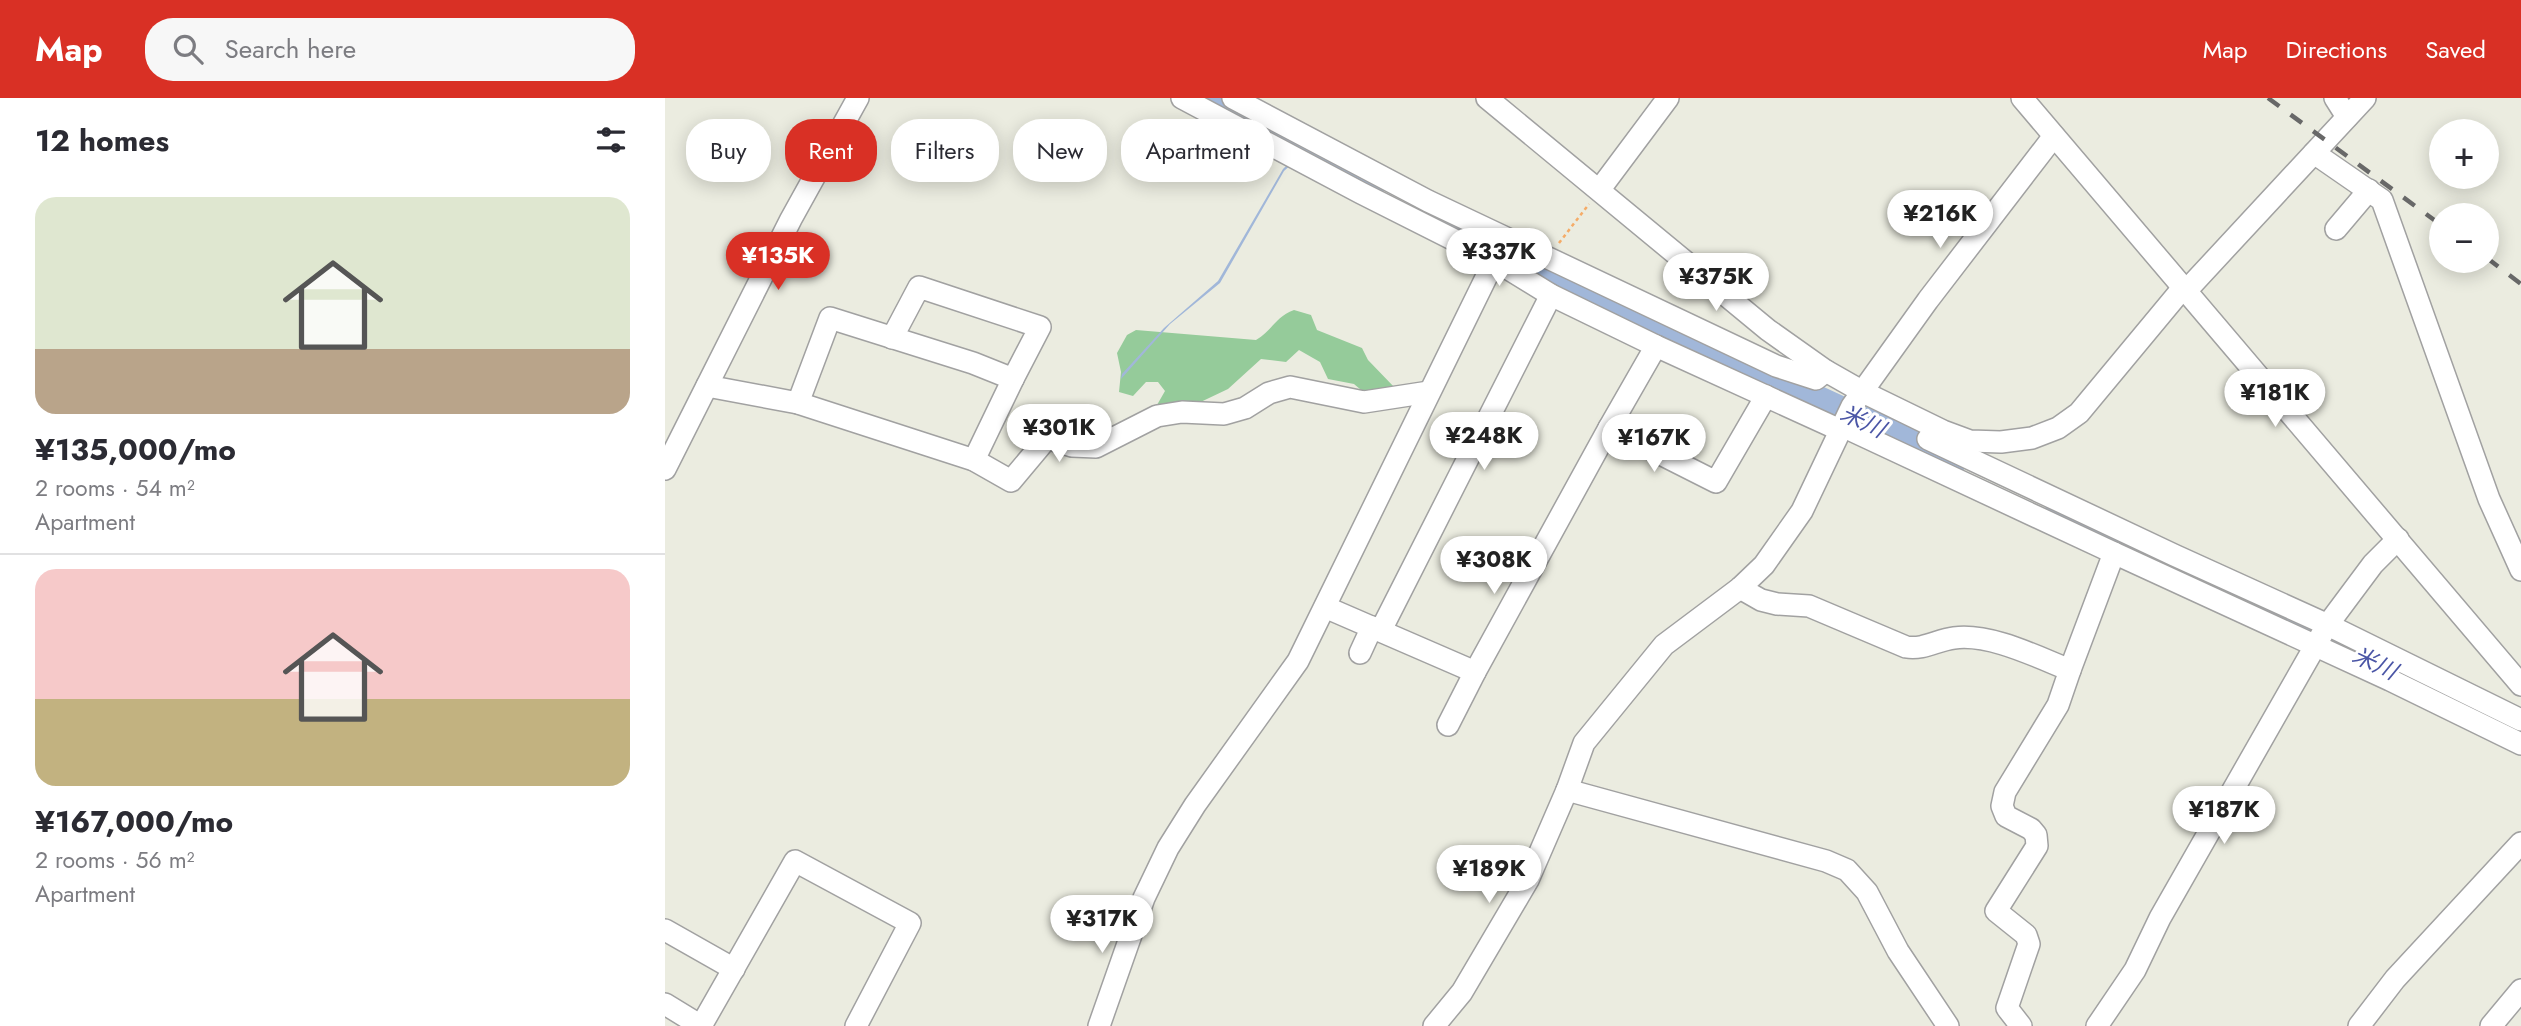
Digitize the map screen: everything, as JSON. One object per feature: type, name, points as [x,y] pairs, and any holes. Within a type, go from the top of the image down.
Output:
[{"type":"street","points":[[665,469],[791,219],[858,98]]},
{"type":"street","points":[[1182,98],[1494,260],[1551,295],[1766,396],[1943,431],[1970,442],[2032,438],[2058,428],[2079,412],[2184,290],[2365,98]]},
{"type":"street","points":[[1233,98],[1428,201],[1776,366],[1816,379],[1826,371]]},
{"type":"street","points":[[1487,98],[1768,330],[1826,371],[1849,413],[2113,553],[2322,636],[2521,720]]},
{"type":"street","points":[[1600,190],[1668,98]]},
{"type":"street","points":[[2022,98],[2521,684]]},
{"type":"street","points":[[2335,98],[2347,117]]},
{"type":"street","points":[[1434,1026],[1462,992],[1528,880],[1584,743],[1664,645],[1739,589],[1764,565],[1802,511],[1849,413],[1928,300],[2054,136]]},
{"type":"street","points":[[2314,153],[2382,200],[2489,499],[2521,570]]},
{"type":"street","points":[[2336,229],[2369,190]]},
{"type":"street","points":[[1099,1026],[1144,898],[1167,848],[1298,661],[1505,239]]},
{"type":"street","points":[[892,338],[919,287],[1040,327],[974,460]]},
{"type":"street","points":[[1360,653],[1376,628],[1551,295]]},
{"type":"street","points":[[798,403],[830,318],[973,363],[1013,379]]},
{"type":"street","points":[[1448,725],[1656,346]]},
{"type":"street","points":[[707,386],[798,403],[974,460],[1011,481],[1047,438],[1072,446],[1096,447],[1157,416],[1182,412],[1224,414],[1245,408],[1269,393],[1290,387],[1364,402],[1429,392]]},
{"type":"street","points":[[1609,428],[1716,482],[1766,396]]},
{"type":"street","points":[[1849,413],[2161,550],[2322,636],[2390,680],[2473,723],[2521,744]]},
{"type":"street","points":[[2097,1026],[2135,970],[2160,918],[2322,636],[2373,564],[2398,539]]},
{"type":"street","points":[[2021,1026],[2007,1008],[2029,944],[2026,935],[1996,911],[2037,846],[2036,835],[2031,829],[2006,816],[2002,806],[2005,792],[2058,705],[2113,553]]},
{"type":"street","points":[[1739,589],[1761,600],[1777,604],[1809,606],[1906,647],[1918,649],[1954,638],[1976,639],[2005,645],[2070,670]]},
{"type":"street","points":[[1325,607],[1475,672]]},
{"type":"street","points":[[1567,790],[1826,861],[1847,870],[1867,892],[1898,951],[1948,1026]]},
{"type":"street","points":[[2359,1026],[2395,979],[2521,844]]},
{"type":"street","points":[[665,1004],[701,1026],[795,861],[909,923],[856,1026]]},
{"type":"street","points":[[665,930],[734,969]]},
{"type":"street","points":[[2491,1026],[2521,990]]},
{"type":"path","points":[[1548,257],[1600,190]]},
{"type":"green space","points":[[1294,310],[1311,315],[1317,330],[1362,348],[1368,360],[1395,388],[1367,395],[1354,384],[1328,379],[1320,362],[1299,350],[1286,362],[1261,359],[1228,389],[1188,408],[1157,405],[1165,391],[1158,382],[1146,382],[1133,396],[1119,392],[1121,372],[1117,353],[1127,335],[1136,330],[1256,340],[1282,316]]},
{"type":"water","points":[[1291,161],[1293,163],[1284,171],[1220,283],[1170,324],[1121,379],[1122,374],[1164,328],[1218,281],[1283,169]]},
{"type":"waterway","name":"米川","points":[[1210,98],[1269,132],[1374,183]]},
{"type":"waterway","name":"米川","points":[[1442,218],[1642,318],[1954,461]]},
{"type":"waterway","name":"米川","points":[[2058,511],[2157,560],[2374,659],[2521,732]]},
{"type":"railway","points":[[2268,98],[2429,216]]},
{"type":"railway","points":[[2499,267],[2521,284]]}]
